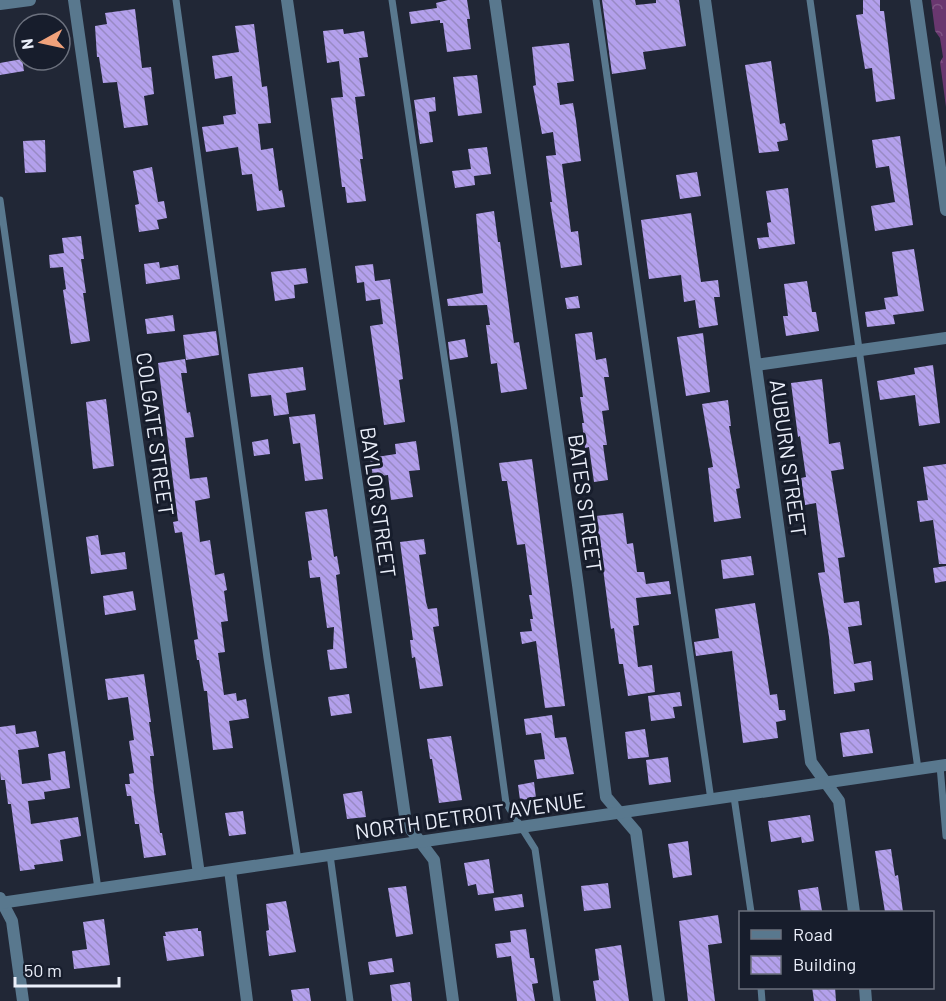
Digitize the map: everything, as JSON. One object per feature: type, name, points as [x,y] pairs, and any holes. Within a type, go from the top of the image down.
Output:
[{"type":"street","points":[[0,4],[30,0]]},
{"type":"street","name":"COLGATE STREET","points":[[74,0],[199,874]]},
{"type":"street","name":"BAYLOR STREET","points":[[286,0],[406,823],[434,860],[453,1001]]},
{"type":"street","name":"BATES STREET","points":[[495,0],[606,797],[636,832],[659,1001]]},
{"type":"street","name":"AUBURN STREET","points":[[705,0],[811,762],[839,801],[854,911]]},
{"type":"street","points":[[916,0],[946,210]]},
{"type":"street","points":[[756,365],[946,338]]},
{"type":"street","name":"NORTH DETROIT AVENUE","points":[[1,901],[620,814],[943,765]]},
{"type":"street","points":[[230,870],[247,1001]]},
{"type":"street","points":[[1,901],[12,921],[23,1001]]},
{"type":"lane","points":[[176,0],[267,658],[298,860]]},
{"type":"lane","points":[[392,0],[506,803],[535,849],[557,1001]]},
{"type":"lane","points":[[596,0],[711,800]]},
{"type":"lane","points":[[810,0],[918,769]]},
{"type":"lane","points":[[0,200],[98,889]]},
{"type":"lane","points":[[943,765],[946,836]]},
{"type":"lane","points":[[734,797],[751,911]]},
{"type":"lane","points":[[330,855],[350,1001]]},
{"type":"green space","points":[[931,0],[946,0],[946,107],[940,62],[943,57],[940,38],[935,31]]},
{"type":"building","points":[[448,0],[467,0],[471,49],[447,52],[443,23],[440,23],[440,20],[411,24],[409,12],[437,8],[436,3]]},
{"type":"building","points":[[602,0],[635,0],[636,5],[656,3],[656,0],[679,0],[686,46],[643,52],[646,69],[612,74]]},
{"type":"building","points":[[863,0],[880,0],[880,11],[884,11],[895,99],[876,102],[872,68],[865,69],[856,15],[863,14]]},
{"type":"building","points":[[135,9],[142,68],[151,67],[154,94],[144,96],[148,125],[124,128],[117,82],[103,83],[99,57],[97,57],[95,26],[107,24],[105,13]]},
{"type":"building","points":[[254,24],[262,87],[267,86],[271,123],[258,124],[261,150],[273,148],[279,191],[282,190],[285,207],[257,211],[252,174],[242,175],[238,147],[206,152],[202,127],[224,124],[223,116],[236,114],[232,76],[215,79],[212,56],[239,52],[235,26]]},
{"type":"building","points":[[343,29],[344,34],[364,31],[368,57],[359,58],[365,96],[355,97],[366,201],[347,203],[345,187],[342,187],[331,98],[343,97],[339,61],[327,63],[323,31]]},
{"type":"building","points":[[569,43],[574,81],[557,83],[560,105],[573,103],[576,121],[581,161],[562,164],[571,232],[578,231],[582,265],[561,268],[550,202],[552,202],[546,156],[556,155],[553,132],[542,134],[533,86],[536,85],[532,47]]},
{"type":"building","points":[[12,61],[12,72],[18,72],[0,75],[0,63]]},
{"type":"building","points":[[771,61],[780,124],[785,123],[788,140],[777,142],[779,151],[759,153],[745,65]]},
{"type":"building","points":[[477,75],[482,113],[458,116],[453,77]]},
{"type":"building","points":[[435,97],[436,111],[429,112],[433,142],[420,144],[414,100]]},
{"type":"building","points":[[900,136],[913,225],[875,231],[871,206],[895,202],[889,166],[876,168],[872,140]]},
{"type":"building","points":[[45,140],[46,172],[25,173],[23,141]]},
{"type":"building","points":[[487,147],[491,174],[474,176],[475,185],[455,188],[452,171],[471,169],[468,149]]},
{"type":"building","points":[[152,167],[158,202],[164,201],[167,218],[157,220],[159,229],[139,232],[135,205],[139,204],[133,171]]},
{"type":"building","points":[[697,172],[701,196],[680,199],[676,175]]},
{"type":"building","points":[[788,188],[795,244],[759,249],[757,238],[769,237],[767,223],[771,222],[766,191]]},
{"type":"building","points":[[494,211],[514,343],[519,342],[527,389],[501,393],[497,363],[491,364],[486,325],[490,325],[487,305],[448,306],[447,299],[483,293],[476,214]]},
{"type":"building","points":[[691,213],[701,282],[718,280],[720,297],[714,297],[718,325],[699,328],[695,300],[684,302],[681,275],[649,279],[641,220]]},
{"type":"building","points":[[81,236],[84,259],[81,259],[86,293],[83,293],[90,341],[71,344],[63,290],[66,289],[63,267],[50,268],[49,255],[64,253],[62,238]]},
{"type":"building","points":[[914,249],[924,311],[893,315],[895,324],[867,327],[865,312],[886,309],[884,298],[898,296],[892,252]]},
{"type":"building","points":[[159,262],[160,268],[178,265],[180,279],[146,284],[144,264]]},
{"type":"building","points":[[373,264],[375,281],[390,279],[403,379],[399,380],[405,422],[384,425],[370,326],[383,324],[380,299],[366,301],[364,282],[357,283],[355,266]]},
{"type":"building","points":[[306,268],[308,283],[294,285],[295,298],[275,301],[271,272]]},
{"type":"building","points":[[807,281],[812,312],[816,312],[819,331],[786,336],[783,316],[788,316],[784,284]]},
{"type":"building","points":[[578,296],[580,308],[567,309],[565,298]]},
{"type":"building","points":[[173,315],[175,331],[147,334],[145,319]]},
{"type":"building","points":[[216,331],[219,355],[186,360],[183,335]]},
{"type":"building","points":[[592,332],[596,360],[606,358],[609,377],[604,377],[609,410],[602,411],[607,445],[603,445],[608,480],[594,482],[589,447],[585,448],[580,397],[583,397],[575,334]]},
{"type":"building","points":[[703,333],[710,392],[686,396],[677,337]]},
{"type":"building","points":[[465,339],[468,357],[450,360],[448,342]]},
{"type":"building","points":[[185,359],[187,373],[181,373],[187,413],[190,412],[194,437],[185,438],[190,479],[207,477],[210,498],[195,501],[200,542],[210,540],[215,575],[224,573],[227,590],[224,591],[228,621],[221,622],[225,652],[218,653],[224,695],[236,693],[237,701],[246,699],[249,718],[229,721],[233,748],[213,750],[207,691],[204,691],[194,640],[198,639],[182,532],[175,533],[173,522],[178,521],[158,363]]},
{"type":"building","points":[[933,365],[940,423],[919,426],[915,395],[880,400],[877,381],[915,374],[914,368]]},
{"type":"building","points":[[303,367],[306,390],[286,393],[289,414],[274,416],[271,395],[251,397],[248,374]]},
{"type":"building","points":[[822,379],[829,444],[840,442],[844,469],[831,471],[845,557],[838,558],[844,603],[859,601],[862,625],[848,627],[854,664],[871,661],[873,680],[854,683],[855,691],[834,694],[829,637],[818,573],[825,572],[816,503],[805,505],[801,478],[806,477],[791,383]]},
{"type":"building","points":[[106,399],[114,466],[93,469],[86,402]]},
{"type":"building","points":[[728,400],[731,426],[729,426],[740,488],[736,489],[741,518],[714,522],[708,468],[713,467],[702,404]]},
{"type":"building","points":[[315,414],[323,479],[305,481],[300,443],[293,444],[289,417]]},
{"type":"building","points":[[268,439],[270,454],[254,456],[252,442]]},
{"type":"building","points":[[416,441],[420,470],[409,471],[413,497],[391,500],[388,475],[373,477],[370,458],[396,454],[395,444]]},
{"type":"building","points":[[532,459],[565,706],[545,708],[536,641],[522,644],[520,632],[532,631],[530,619],[533,619],[529,595],[532,595],[525,544],[517,545],[507,481],[502,481],[499,463]]},
{"type":"building","points":[[946,464],[946,564],[939,564],[933,520],[920,522],[917,501],[928,500],[923,467]]},
{"type":"building","points":[[327,509],[334,557],[337,556],[340,574],[336,575],[347,668],[330,670],[327,650],[333,649],[334,627],[327,628],[320,577],[310,578],[308,561],[312,560],[305,512]]},
{"type":"building","points":[[623,513],[627,544],[633,543],[637,572],[644,572],[646,584],[669,581],[671,594],[636,598],[639,625],[633,626],[638,667],[652,665],[655,692],[628,696],[623,664],[619,664],[614,628],[611,629],[596,516]]},
{"type":"building","points":[[98,535],[101,555],[125,552],[127,569],[91,574],[86,537]]},
{"type":"building","points":[[424,539],[426,554],[419,555],[428,609],[437,608],[439,626],[433,627],[443,686],[420,689],[415,657],[412,658],[410,640],[413,640],[400,542]]},
{"type":"building","points":[[751,556],[754,575],[723,579],[721,560]]},
{"type":"building","points":[[946,566],[946,581],[935,583],[933,568]]},
{"type":"building","points":[[133,591],[136,610],[105,615],[103,596]]},
{"type":"building","points":[[755,603],[770,695],[777,694],[779,710],[785,710],[786,720],[776,722],[778,738],[743,743],[732,651],[696,656],[694,642],[719,638],[715,609]]},
{"type":"building","points":[[144,674],[154,756],[150,756],[154,792],[166,855],[144,858],[139,824],[135,824],[131,796],[127,796],[125,784],[130,784],[129,774],[134,773],[129,741],[134,740],[128,697],[108,700],[105,679]]},
{"type":"building","points":[[680,692],[682,706],[673,707],[675,718],[651,721],[648,696]]},
{"type":"building","points":[[349,694],[352,713],[331,716],[328,697]]},
{"type":"building","points":[[552,715],[555,738],[566,737],[574,774],[537,779],[534,760],[545,759],[541,733],[526,735],[524,719]]},
{"type":"building","points":[[15,725],[16,734],[36,731],[39,747],[18,750],[22,784],[51,780],[48,754],[65,751],[70,788],[44,792],[45,799],[28,801],[31,824],[78,817],[81,836],[60,840],[63,861],[34,865],[35,869],[20,871],[11,804],[8,804],[5,780],[1,780],[0,771],[0,727]]},
{"type":"building","points":[[645,729],[649,757],[628,759],[625,732]]},
{"type":"building","points":[[869,729],[873,753],[843,757],[840,733]]},
{"type":"building","points":[[451,736],[462,800],[439,803],[427,739]]},
{"type":"building","points":[[668,757],[671,782],[649,785],[646,760]]},
{"type":"building","points":[[534,782],[536,798],[520,800],[518,785]]},
{"type":"building","points":[[362,791],[366,817],[347,819],[343,794]]},
{"type":"building","points":[[243,811],[246,834],[229,836],[225,813]]},
{"type":"building","points":[[810,815],[814,841],[802,843],[801,837],[771,842],[768,821]]},
{"type":"building","points":[[688,841],[692,875],[673,878],[668,844]]},
{"type":"building","points":[[891,849],[895,876],[898,875],[903,911],[885,911],[875,851]]},
{"type":"building","points":[[489,859],[494,893],[478,895],[476,884],[468,886],[464,863]]},
{"type":"building","points":[[608,883],[611,908],[584,911],[581,886]]},
{"type":"building","points":[[406,886],[413,934],[396,937],[388,888]]},
{"type":"building","points":[[818,887],[822,911],[801,911],[798,890]]},
{"type":"building","points":[[522,894],[524,907],[495,911],[493,898]]},
{"type":"building","points":[[286,901],[296,952],[269,956],[266,904]]},
{"type":"building","points":[[718,915],[722,943],[708,945],[715,1001],[688,1001],[679,921]]},
{"type":"building","points":[[104,919],[110,965],[74,969],[72,951],[87,949],[83,922]]},
{"type":"building","points":[[198,928],[198,931],[201,931],[204,956],[167,961],[163,936],[166,936],[165,932]]},
{"type":"building","points":[[526,929],[530,958],[534,958],[538,983],[532,984],[535,1001],[517,1001],[511,956],[497,958],[495,944],[511,942],[510,931]]},
{"type":"building","points":[[621,945],[629,1001],[596,1001],[593,981],[599,980],[595,949]]},
{"type":"building","points":[[392,958],[394,972],[370,975],[368,962]]},
{"type":"building","points":[[410,982],[412,1001],[392,1001],[390,985]]},
{"type":"building","points":[[309,988],[311,1001],[293,1001],[291,990]]},
{"type":"building","points":[[812,989],[835,989],[836,1001],[814,1001]]}]
